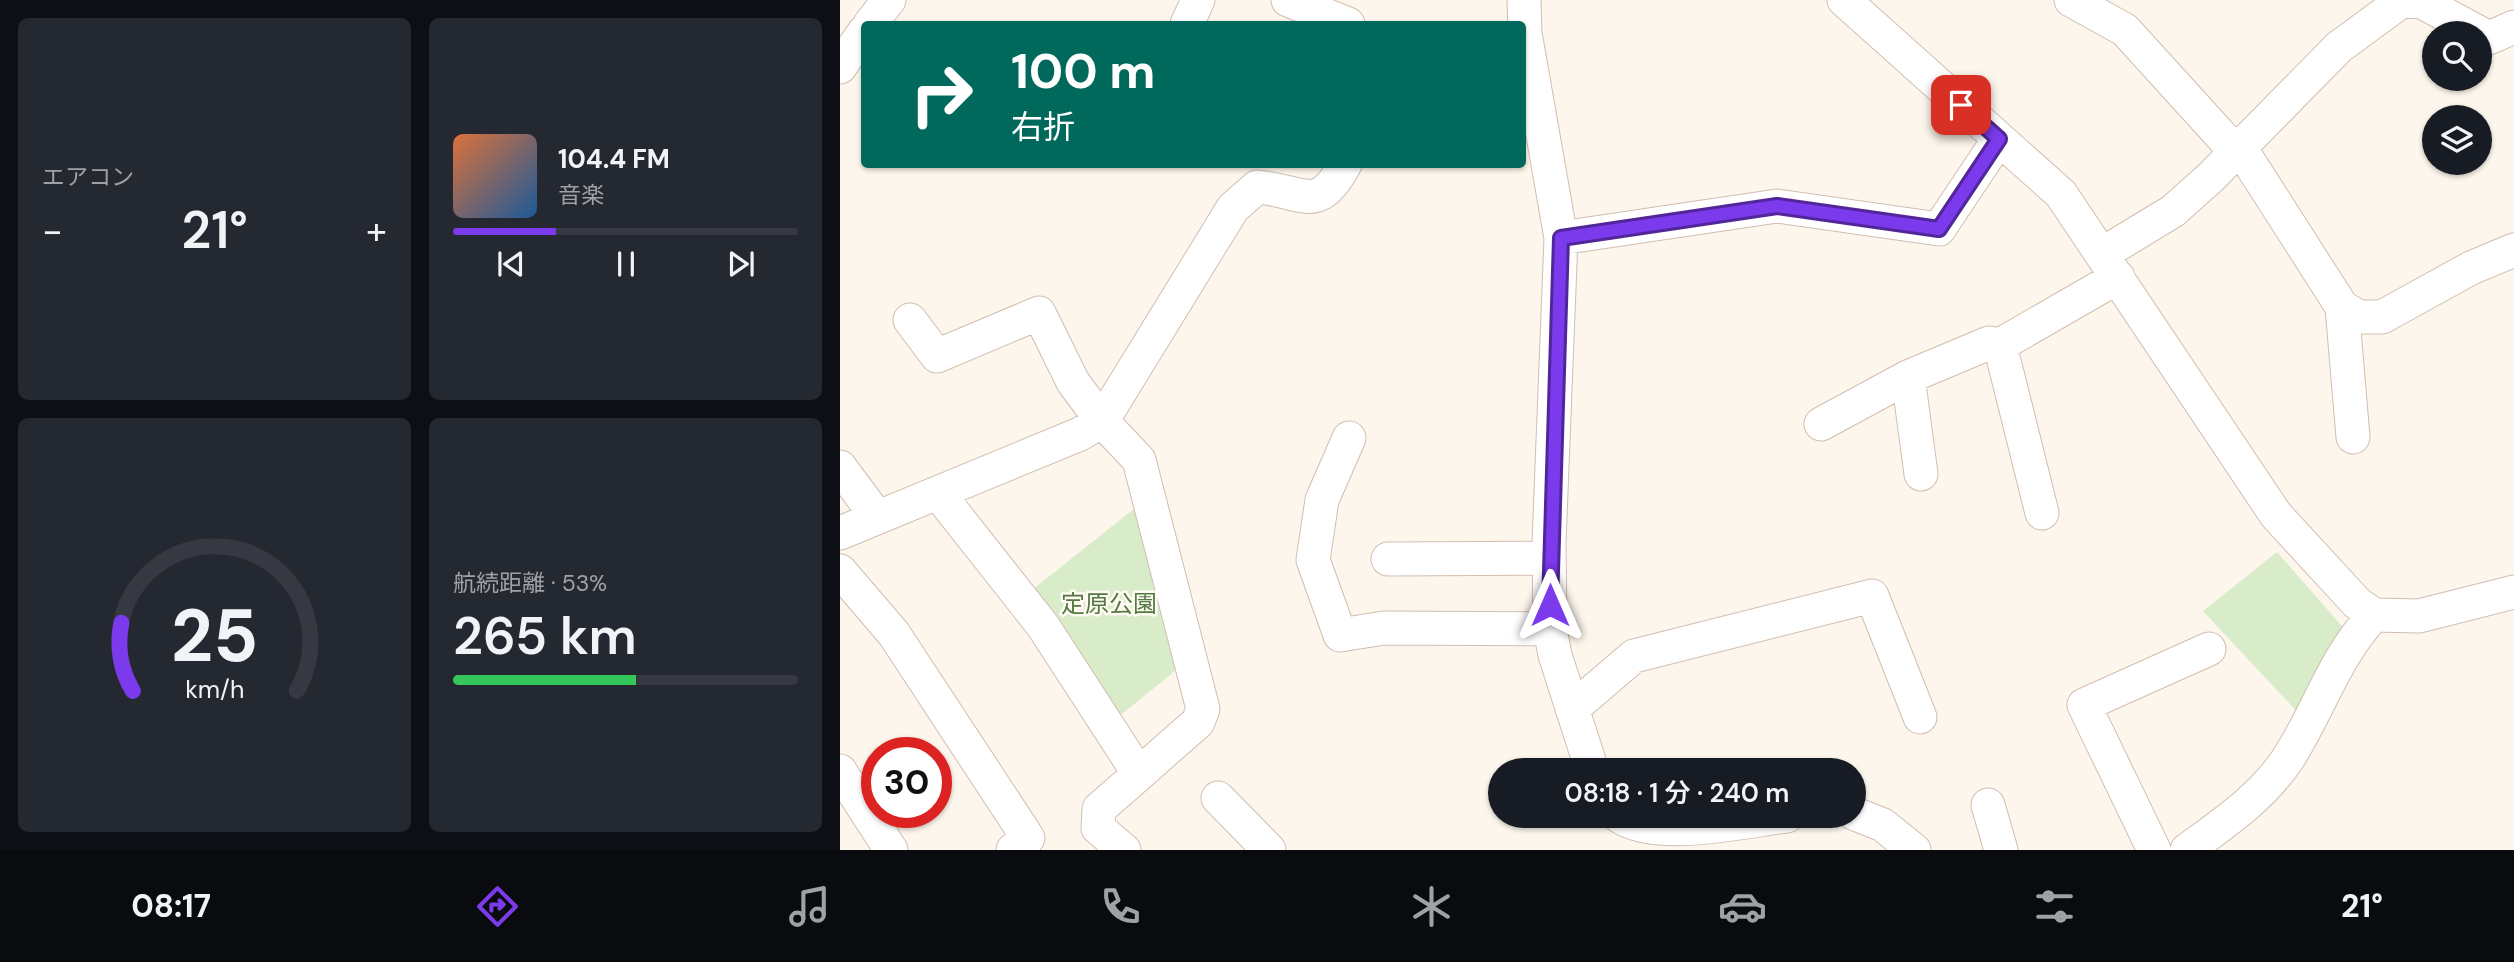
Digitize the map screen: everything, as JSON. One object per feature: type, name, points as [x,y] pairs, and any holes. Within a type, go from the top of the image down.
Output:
[{"type":"street","points":[[1188,21],[1198,0]]},
{"type":"street","points":[[1288,0],[1340,21]]},
{"type":"street","points":[[1524,0],[1525,21]]},
{"type":"street","points":[[1844,0],[2061,194],[2203,410],[2276,515],[2357,603],[2374,615],[2419,616],[2514,592]]},
{"type":"street","points":[[2071,0],[2124,30],[2225,140],[2239,146],[2342,307],[2359,317],[2382,317],[2471,268],[2514,250]]},
{"type":"street","points":[[1821,425],[1908,377],[1989,343],[2000,345],[2110,265],[2211,177],[2339,47],[2403,0],[2422,2],[2489,38],[2514,27]]},
{"type":"street","points":[[840,66],[861,32]]},
{"type":"street","points":[[1526,48],[1529,93],[1561,238],[1549,558],[1550,629],[1588,758]]},
{"type":"street","points":[[1561,238],[1777,206],[1939,229],[1999,139]]},
{"type":"street","points":[[840,533],[1080,434],[1102,421],[1233,208],[1257,187],[1275,188],[1303,197],[1320,195],[1331,189],[1343,168]]},
{"type":"street","points":[[2342,307],[2353,437]]},
{"type":"street","points":[[911,320],[937,356],[1039,313],[1073,382],[1102,421],[1139,460],[1203,709],[1198,722],[1099,809],[1098,828],[1124,850]]},
{"type":"street","points":[[2000,345],[2042,513]]},
{"type":"street","points":[[1908,377],[1921,474]]},
{"type":"street","points":[[1349,438],[1322,500],[1313,560],[1340,635],[1384,628],[1550,629]]},
{"type":"street","points":[[840,467],[877,517]]},
{"type":"street","points":[[938,493],[1044,626],[1139,774]]},
{"type":"street","points":[[1388,559],[1549,558]]},
{"type":"street","points":[[840,571],[894,634],[1028,838],[1013,850]]},
{"type":"street","points":[[1572,709],[1634,656],[1872,596],[1920,717]]},
{"type":"street","points":[[2187,850],[2232,817],[2270,782],[2290,755],[2353,636],[2374,615]]},
{"type":"street","points":[[2154,850],[2084,705],[2209,649]]},
{"type":"street","points":[[840,771],[891,850]]},
{"type":"street","points":[[1218,798],[1269,850]]},
{"type":"street","points":[[1989,805],[2001,850]]},
{"type":"street","points":[[1866,818],[1883,825],[1914,850]]},
{"type":"green space","name":"定原公園","points":[[1145,500],[1181,666],[1116,719],[1032,590]]},
{"type":"green space","points":[[2277,552],[2347,632],[2302,717],[2203,611]]},
{"type":"route","points":[[1550,605],[1549,543],[1561,238],[1777,206],[1939,229],[1999,139],[1961,105]]}]
